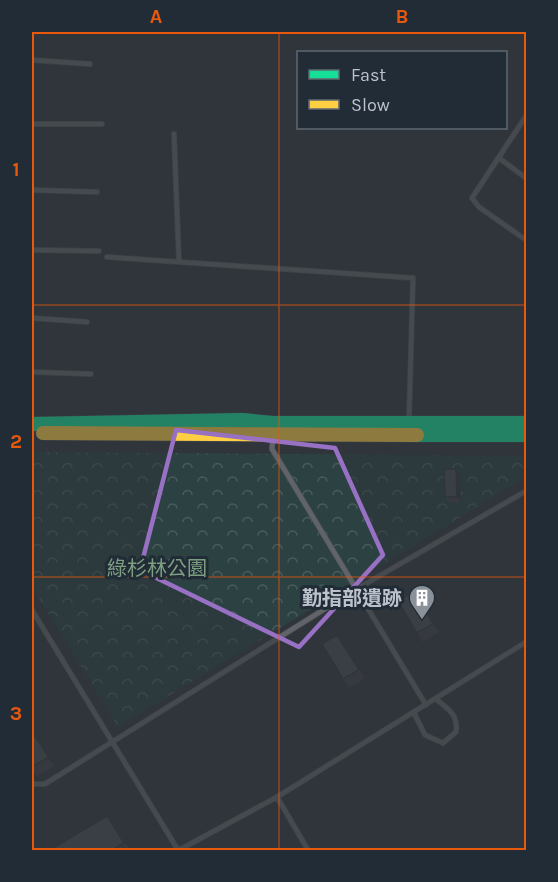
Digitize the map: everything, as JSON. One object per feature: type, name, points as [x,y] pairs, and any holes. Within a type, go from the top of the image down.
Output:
[{"type":"main road","points":[[32,424],[242,420],[273,428],[526,435]]},
{"type":"main road","points":[[32,433],[248,434],[273,428],[409,423],[526,423]]},
{"type":"lane","points":[[32,60],[90,64]]},
{"type":"lane","points":[[526,118],[472,198],[479,207],[526,240]]},
{"type":"lane","points":[[32,124],[102,124]]},
{"type":"lane","points":[[174,134],[178,262]]},
{"type":"lane","points":[[499,158],[526,178]]},
{"type":"lane","points":[[32,190],[97,192]]},
{"type":"lane","points":[[32,250],[99,251]]},
{"type":"lane","points":[[107,258],[413,278],[409,423]]},
{"type":"lane","points":[[32,318],[87,322]]},
{"type":"lane","points":[[32,372],[91,374]]},
{"type":"lane","points":[[273,428],[272,449],[426,705]]},
{"type":"lane","points":[[32,784],[45,784],[356,590],[526,490]]},
{"type":"lane","points":[[32,610],[179,850],[277,797],[526,642]]},
{"type":"lane","points":[[414,713],[425,735],[443,743],[456,732],[458,723],[456,714],[436,699]]},
{"type":"lane","points":[[277,797],[308,850]]},
{"type":"highlighted area","points":[[176,430],[335,448],[383,555],[299,647],[140,570]]},
{"type":"green space","name":"綠杉林公園","points":[[32,452],[526,456],[526,477],[118,727],[32,587]]},
{"type":"building","points":[[444,469],[456,469],[457,497],[445,497]]},
{"type":"building","name":"勤指部遺跡","points":[[414,591],[433,624],[417,633],[398,601]]},
{"type":"building","points":[[337,635],[359,670],[343,679],[322,644]]},
{"type":"building","points":[[32,732],[49,757],[32,767]]},
{"type":"building","points":[[107,816],[124,843],[112,850],[50,850]]},
{"type":"traffic: fast","points":[[32,424],[242,420],[273,423],[526,423]]},
{"type":"traffic: fast","points":[[417,435],[526,435]]},
{"type":"traffic: slow","points":[[43,433],[417,435]]},
{"type":"place","name":"勤指部遺跡","points":[[422,621]]}]
